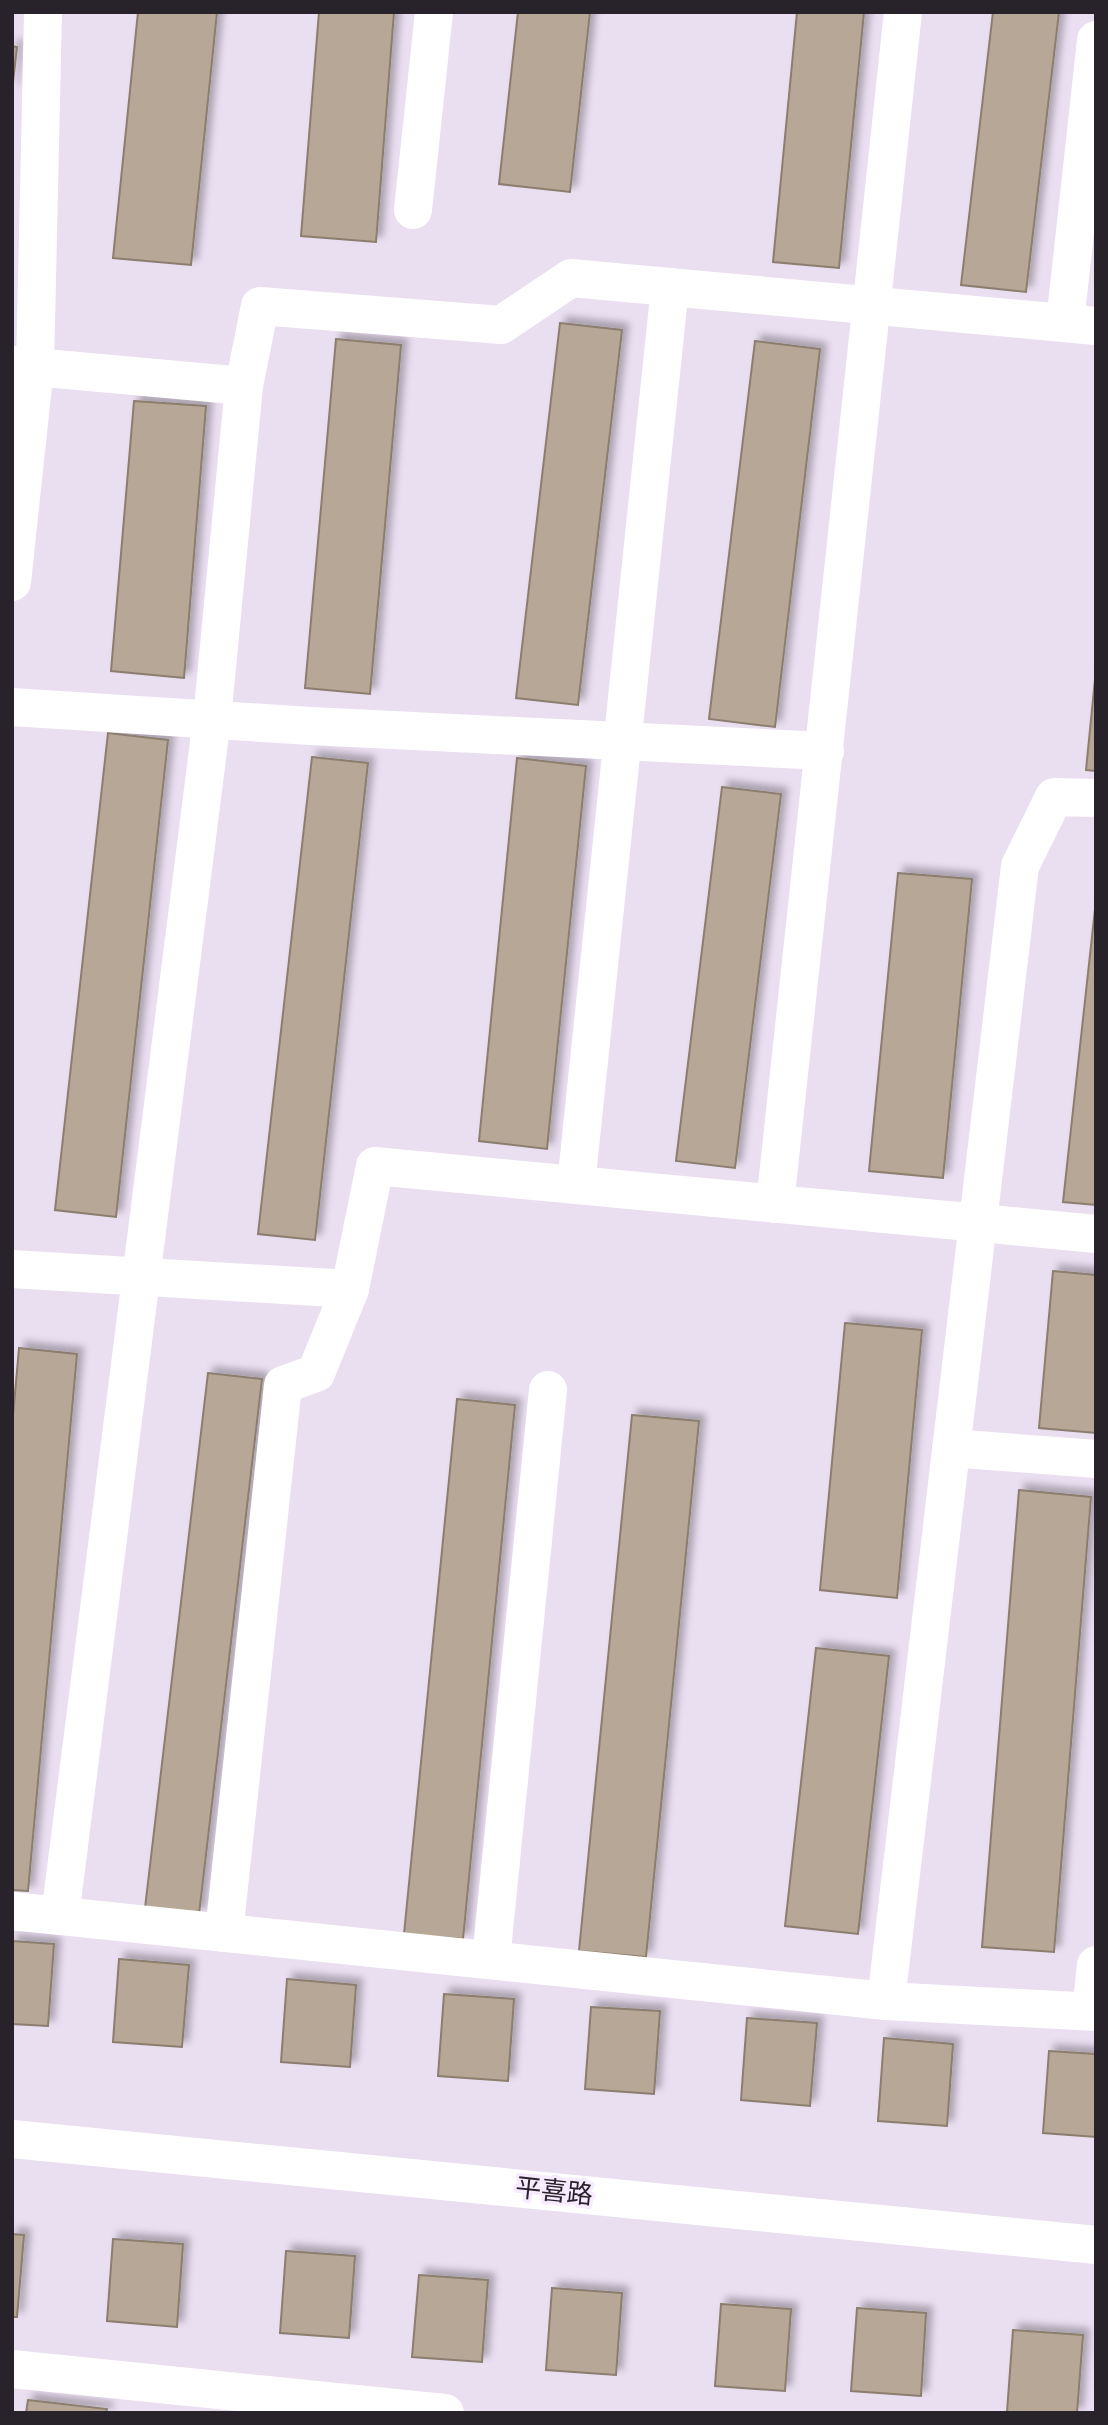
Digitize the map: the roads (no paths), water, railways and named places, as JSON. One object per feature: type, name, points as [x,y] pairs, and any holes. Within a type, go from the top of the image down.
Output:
[{"type":"street","points":[[12,582],[43,12]]},
{"type":"street","points":[[413,210],[434,12]]},
{"type":"street","points":[[775,1204],[903,12]]},
{"type":"street","points":[[60,1916],[212,719],[244,386],[260,306],[501,325],[571,278],[1080,324],[1096,40]]},
{"type":"street","points":[[576,1185],[670,287]]},
{"type":"street","points":[[24,366],[244,386]]},
{"type":"street","points":[[12,707],[825,751]]},
{"type":"street","points":[[887,2001],[1020,866],[1055,797],[1096,798]]},
{"type":"street","points":[[224,1933],[283,1385],[316,1373],[350,1289],[375,1166],[1096,1234]]},
{"type":"street","points":[[12,1269],[350,1289]]},
{"type":"street","points":[[491,1960],[548,1390]]},
{"type":"street","points":[[951,1448],[1096,1459]]},
{"type":"street","points":[[12,1911],[887,2001],[1093,2012],[1096,1965]]},
{"type":"street","name":"平喜路","points":[[12,2139],[1096,2245]]},
{"type":"street","points":[[12,2369],[142,2397],[445,2413]]}]
